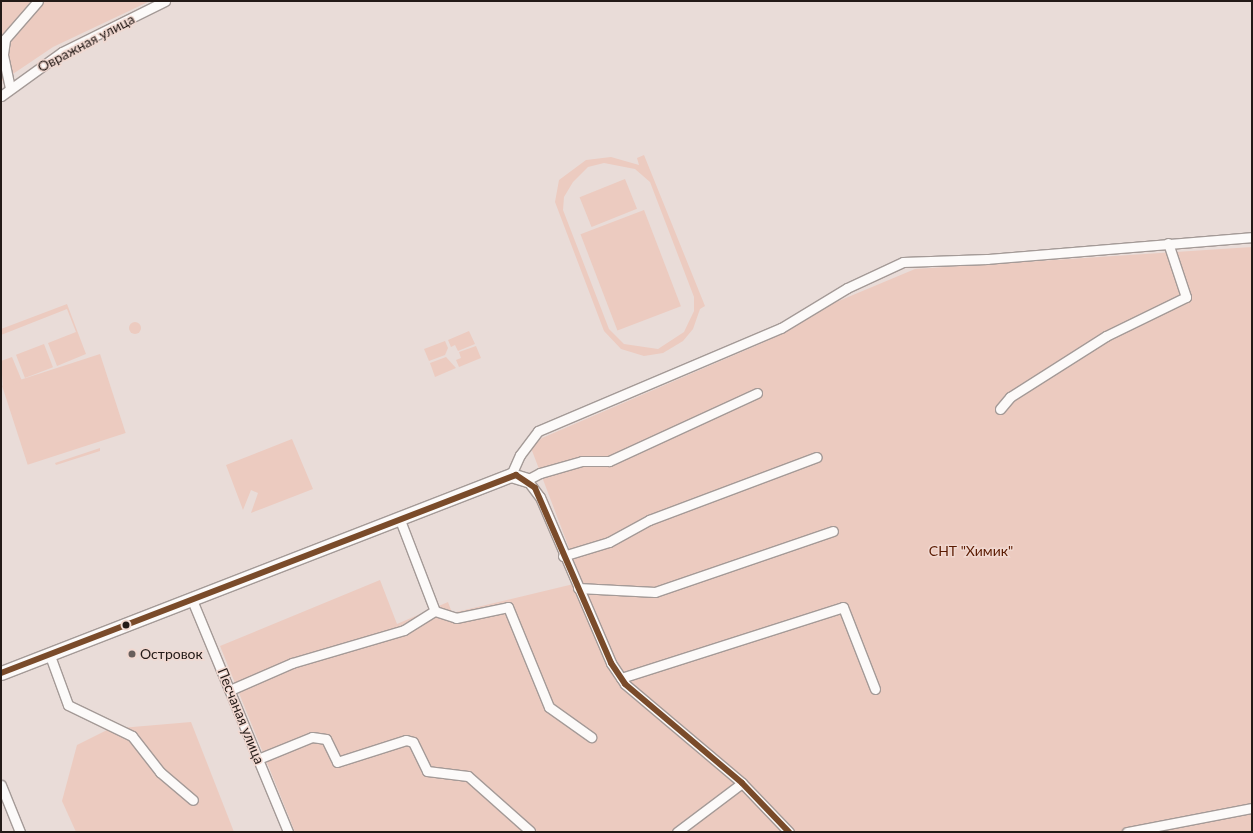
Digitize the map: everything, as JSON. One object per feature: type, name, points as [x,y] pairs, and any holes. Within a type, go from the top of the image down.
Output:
[{"type":"street","points":[[10,88],[3,54],[5,39],[38,1]]},
{"type":"street","name":"Овражная улица","points":[[1,96],[10,88],[62,52],[165,1]]},
{"type":"street","points":[[511,475],[520,455],[538,432],[781,328],[848,288],[903,262],[987,259],[1252,237]]},
{"type":"street","points":[[1000,410],[1010,397],[1106,336],[1186,297],[1168,243]]},
{"type":"street","points":[[527,480],[540,472],[582,461],[610,461],[757,393]]},
{"type":"street","points":[[563,556],[609,542],[649,520],[817,457]]},
{"type":"street","points":[[1,673],[49,653],[400,520],[511,475],[527,480],[540,497],[563,556],[621,678],[742,783],[789,832]]},
{"type":"street","points":[[400,520],[435,611]]},
{"type":"street","points":[[578,588],[655,592],[833,531]]},
{"type":"street","name":"Песчаная улица","points":[[192,600],[288,832]]},
{"type":"street","points":[[230,690],[292,663],[404,630],[435,611],[456,618],[508,607],[549,707],[591,737]]},
{"type":"street","points":[[621,678],[842,607],[875,689]]},
{"type":"street","points":[[49,653],[68,705],[132,736],[160,772],[193,800]]},
{"type":"street","points":[[258,759],[312,736],[326,739],[337,762],[406,740],[413,742],[427,771],[468,776],[530,831]]},
{"type":"street","points":[[677,832],[742,783]]},
{"type":"street","points":[[1,785],[20,832]]},
{"type":"street","points":[[1127,832],[1252,808]]},
{"type":"green space","points":[[1,1],[150,1],[53,47],[1,82]]},
{"type":"green space","points":[[644,155],[705,306],[700,309],[693,329],[683,341],[663,353],[644,356],[621,349],[604,331],[555,202],[559,180],[586,160],[611,157],[639,165],[637,158]],"holes":[[[604,163],[635,169],[650,182],[694,297],[694,311],[684,332],[658,349],[624,344],[609,329],[563,210],[564,197],[573,182],[588,167]]]},
{"type":"green space","points":[[625,179],[637,209],[592,227],[580,197]]},
{"type":"green space","points":[[644,210],[681,306],[617,331],[581,234]]},
{"type":"green space","name":"СНТ \"Химик\"","points":[[1252,247],[1252,832],[295,832],[220,646],[380,580],[397,624],[448,602],[452,613],[582,582],[531,448],[542,438],[769,340],[810,313],[915,269]]},
{"type":"green space","points":[[67,304],[86,354],[57,366],[48,343],[76,332],[67,309],[1,335],[1,329]]},
{"type":"green space","points":[[133,322],[137,322],[141,328],[137,334],[133,334],[129,330],[129,326]]},
{"type":"green space","points":[[469,331],[475,344],[458,351],[455,345],[451,347],[448,340]]},
{"type":"green space","points":[[445,341],[448,348],[445,355],[429,361],[424,349]]},
{"type":"green space","points":[[44,344],[53,367],[25,378],[16,355]]},
{"type":"green space","points":[[476,346],[481,358],[459,367],[456,360],[461,358],[459,352]]},
{"type":"green space","points":[[100,354],[126,433],[28,465],[2,386]]},
{"type":"green space","points":[[12,357],[22,381],[3,388],[1,361]]},
{"type":"green space","points":[[446,357],[456,368],[435,377],[430,363]]},
{"type":"green space","points":[[292,439],[313,489],[251,513],[258,493],[251,490],[243,510],[226,465]]},
{"type":"green space","points":[[100,448],[100,451],[56,465],[55,463]]},
{"type":"green space","points":[[191,722],[234,832],[76,832],[62,801],[77,745],[109,729]]},
{"type":"transit line","points":[[1,673],[516,475],[535,488],[611,663],[625,684],[742,783],[789,832]]},
{"type":"place","name":"Островок","points":[[132,654]]}]
